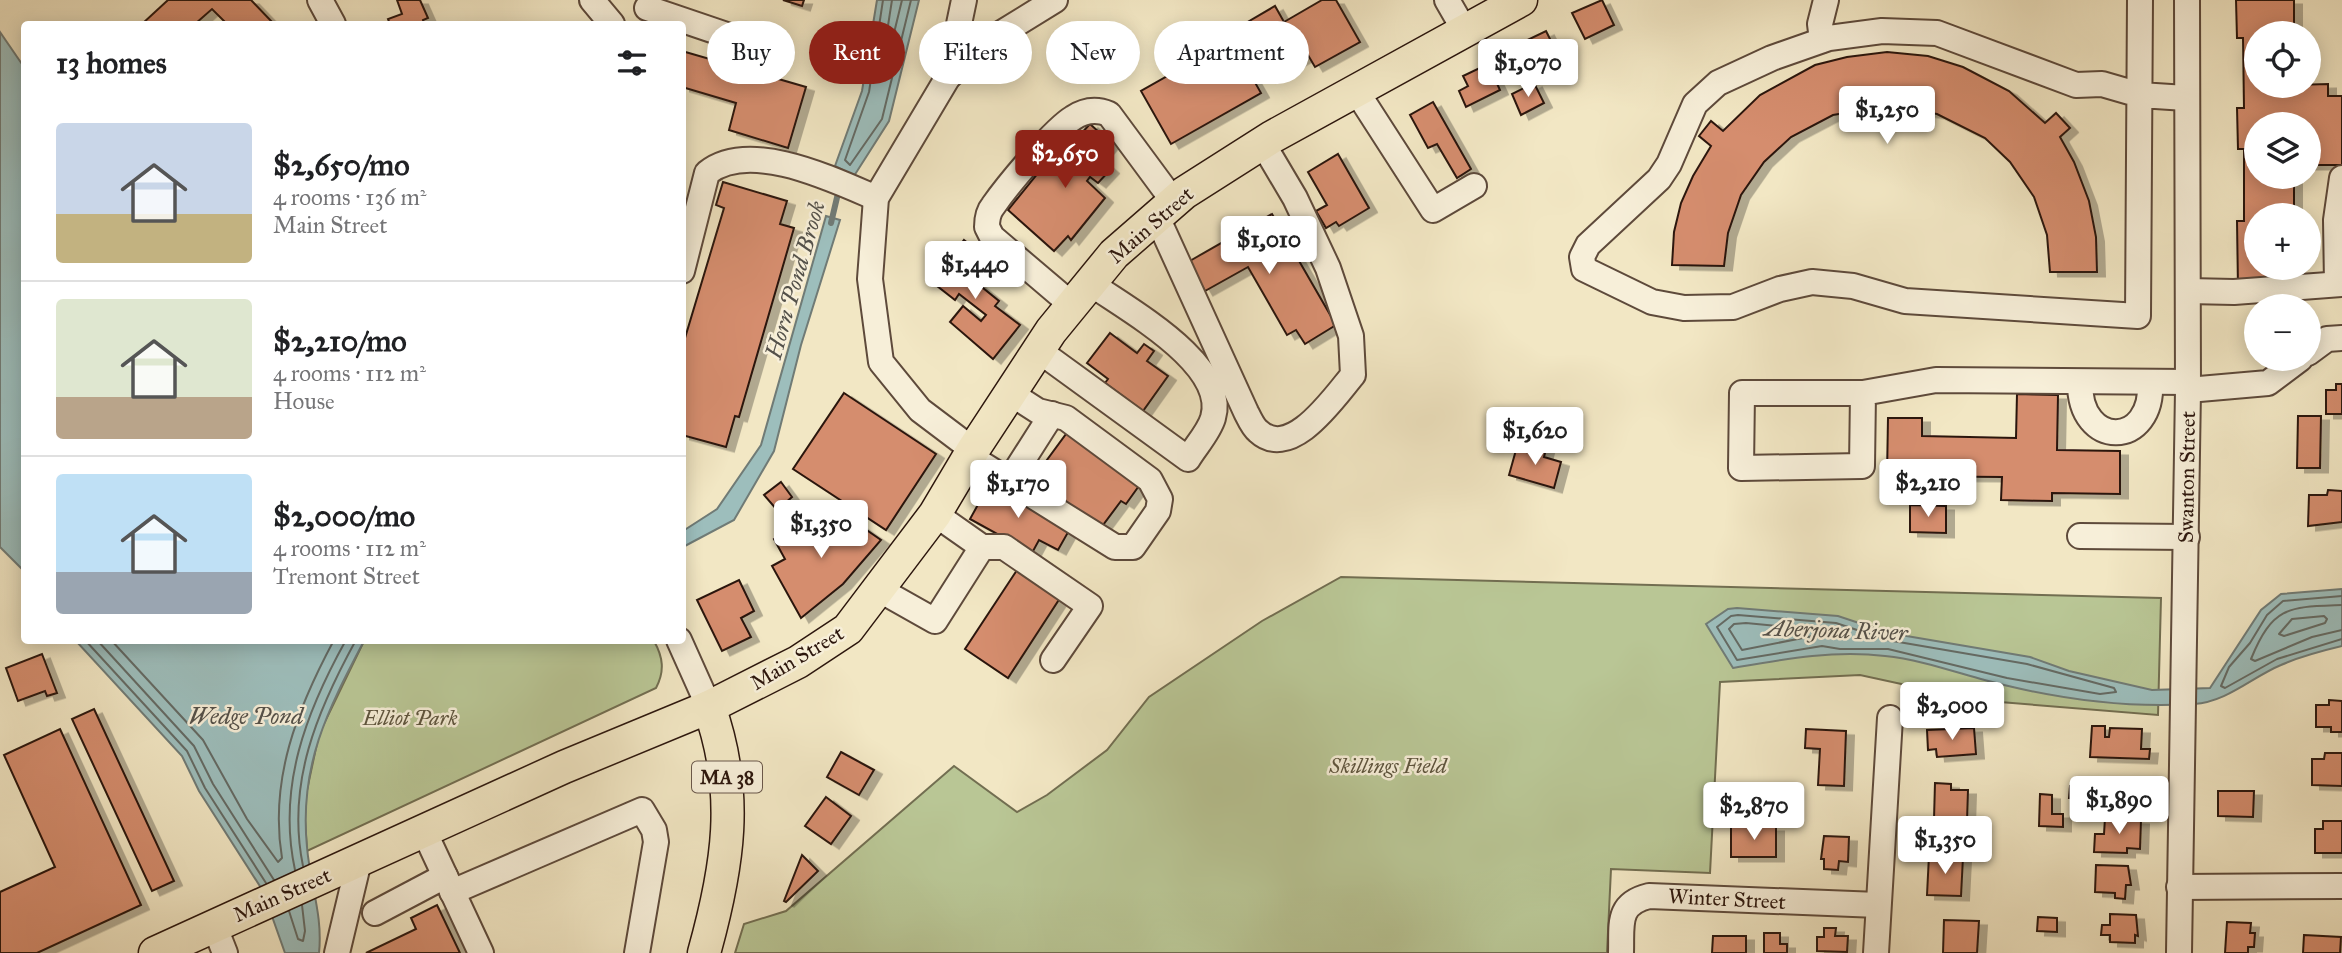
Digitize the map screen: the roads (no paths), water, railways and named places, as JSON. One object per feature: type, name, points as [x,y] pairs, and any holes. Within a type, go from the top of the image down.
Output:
[{"type":"main road","name":"Main Street","points":[[155,953],[219,939],[258,906],[709,707],[798,662],[848,629],[935,514],[1038,350],[1114,254],[1165,209],[1263,144],[1521,0]]},
{"type":"main road","name":"MA 38","points":[[704,953],[721,886],[728,836],[726,764],[709,707]]},
{"type":"street","points":[[320,0],[331,21]]},
{"type":"street","points":[[592,0],[610,21]]},
{"type":"street","points":[[960,21],[964,0]]},
{"type":"street","points":[[1021,21],[1055,0]]},
{"type":"street","points":[[1447,0],[1466,33]]},
{"type":"street","points":[[1822,40],[1821,24],[1826,0]]},
{"type":"street","points":[[2140,0],[2140,95],[2138,316],[1905,301],[1853,286],[1812,282],[1780,289],[1733,307],[1684,308],[1652,302],[1584,269],[1582,257],[1588,245],[1659,178],[1669,164],[1695,104],[1718,83],[1822,40],[1882,31],[1937,33],[2076,85],[2102,84],[2140,95],[2186,98]]},
{"type":"street","name":"Swanton Street","points":[[2179,953],[2187,537],[2187,0]]},
{"type":"street","points":[[645,11],[678,21]]},
{"type":"street","points":[[686,24],[707,30]]},
{"type":"street","points":[[943,84],[864,193],[870,278],[881,362],[920,410],[1008,484],[1115,547],[1125,550],[1133,547],[1158,511],[1160,499],[1150,480],[1066,418],[1038,411],[1010,393]]},
{"type":"street","points":[[1357,93],[1433,210],[1474,186]]},
{"type":"street","points":[[1038,350],[1188,459],[1213,419],[1214,394],[1189,353],[1081,294],[992,237],[986,227],[991,208],[1055,134],[1071,118],[1098,110],[1109,114],[1165,209],[1246,412],[1258,432],[1275,439],[1302,432],[1353,375],[1351,336],[1328,268],[1295,198],[1263,144]]},
{"type":"street","points":[[686,255],[707,173],[718,164],[754,158],[827,179],[864,193]]},
{"type":"street","points":[[2188,291],[2234,292],[2340,284],[2336,220],[2342,178]]},
{"type":"street","points":[[2321,343],[2327,339],[2342,338]]},
{"type":"street","points":[[1863,393],[1862,466],[1741,468],[1742,393],[1863,393],[1936,380],[2150,382],[2188,386],[2268,383],[2284,371]]},
{"type":"street","points":[[2080,382],[2081,404],[2085,415],[2093,424],[2115,432],[2137,424],[2145,416],[2150,405],[2150,382]]},
{"type":"street","points":[[1008,484],[1052,414]]},
{"type":"street","points":[[935,514],[982,547],[1004,547],[1090,606],[1053,660]]},
{"type":"street","points":[[2080,536],[2187,537]]},
{"type":"street","points":[[880,590],[935,621],[982,547]]},
{"type":"street","points":[[680,644],[709,707]]},
{"type":"street","points":[[1876,953],[1890,718]]},
{"type":"street","points":[[375,913],[642,810],[654,830],[656,842],[638,953]]},
{"type":"street","points":[[424,831],[481,953]]},
{"type":"street","points":[[337,953],[359,861]]},
{"type":"street","points":[[2179,887],[2342,886]]},
{"type":"street","name":"Winter Street","points":[[1621,953],[1624,912],[1631,901],[1649,896],[1878,905]]},
{"type":"water","name":"Horn Pond Brook","points":[[877,0],[919,0],[905,56],[905,21],[874,21]]},
{"type":"water","points":[[0,32],[21,63],[21,568],[0,547]]},
{"type":"water","name":"Horn Pond Brook","points":[[863,84],[898,84],[889,121],[854,176],[835,166]]},
{"type":"water","name":"Horn Pond Brook","points":[[826,216],[840,220],[801,345],[774,451],[734,520],[686,545],[686,529],[717,509],[761,445]]},
{"type":"water","name":"Aberjona River","points":[[2342,589],[2342,646],[2289,662],[2217,699],[2194,704],[2123,704],[2075,699],[2004,685],[1915,661],[1866,654],[1809,656],[1733,668],[1706,624],[1728,609],[1737,608],[1838,616],[1889,633],[2030,657],[2069,671],[2152,690],[2210,688],[2261,610],[2281,594]]},
{"type":"water","name":"Wedge Pond","points":[[79,644],[362,644],[328,716],[319,740],[307,790],[307,847],[318,913],[319,953],[285,953],[263,891],[199,791],[182,756]]},
{"type":"waterway","name":"Horn Pond Brook","points":[[831,223],[839,189]]},
{"type":"park label","name":"Elliot Park","points":[[410,718]]},
{"type":"park label","name":"Skillings Field","points":[[1388,766]]}]
